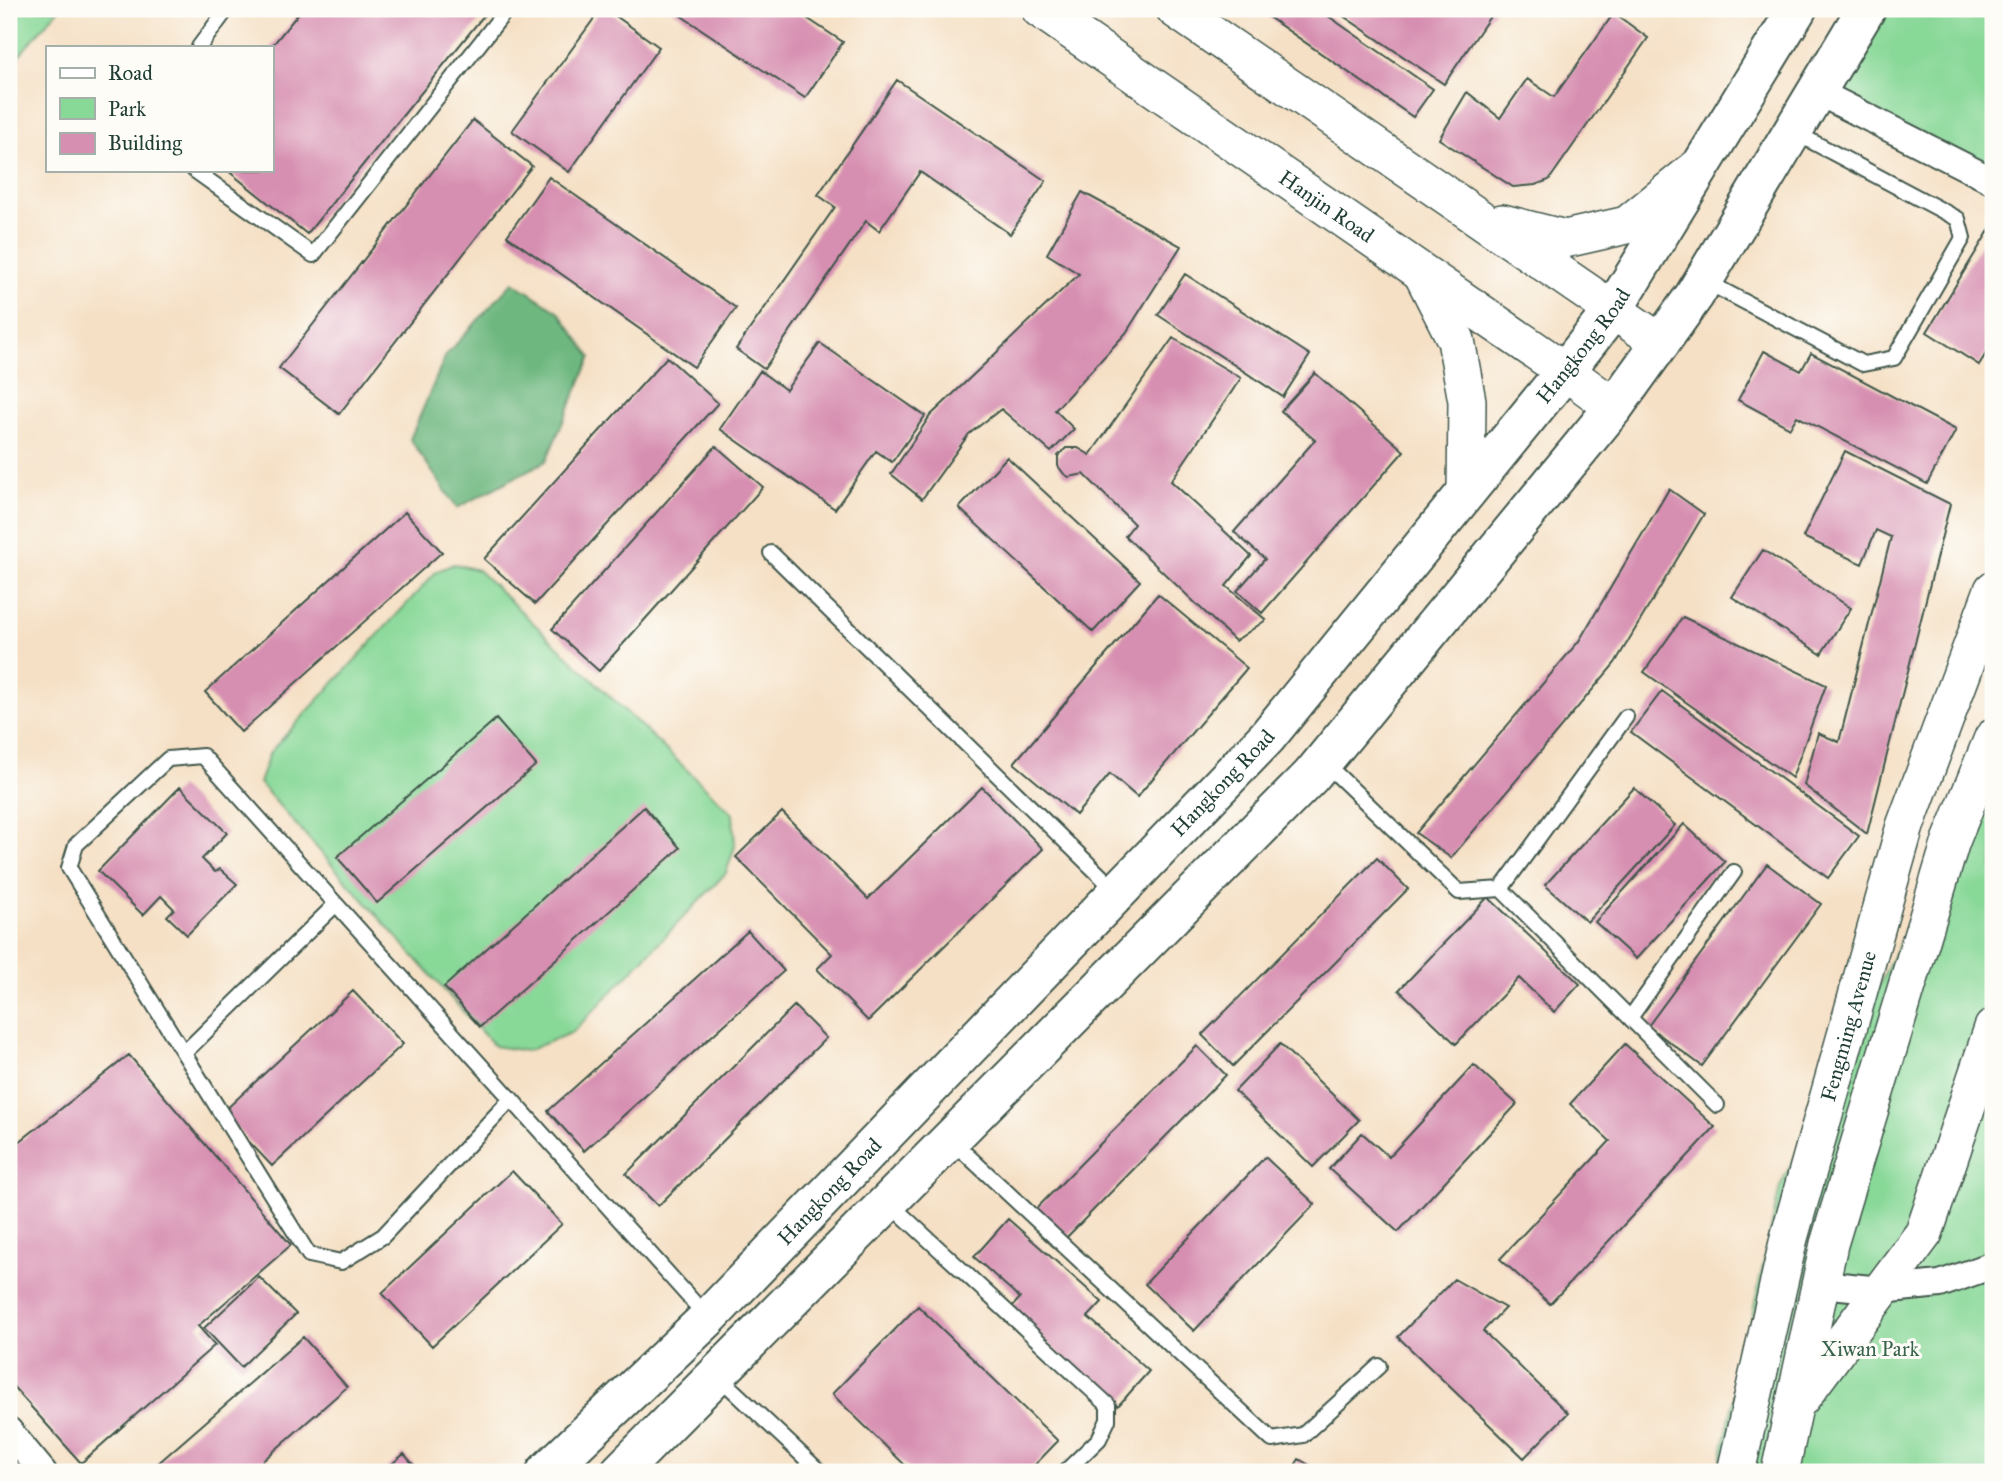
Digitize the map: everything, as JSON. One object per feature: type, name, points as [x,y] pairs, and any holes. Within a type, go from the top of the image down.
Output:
[{"type":"main road","name":"Hangkong Road","points":[[546,1472],[708,1318],[1267,737],[1613,310],[1797,9]]},
{"type":"main road","points":[[620,1472],[1311,776],[1614,407],[1661,343],[1704,280],[1867,9]]},
{"type":"street","name":"Hanjin Road","points":[[1040,9],[1614,407]]},
{"type":"street","points":[[1175,9],[1661,343]]},
{"type":"street","points":[[1816,91],[1993,181]]},
{"type":"street","points":[[1477,216],[1565,239],[1627,225],[1701,166]]},
{"type":"street","points":[[1420,271],[1456,340],[1467,401],[1466,493]]},
{"type":"street","name":"Fengming Avenue","points":[[1736,1472],[1789,1238],[1905,826],[1993,590]]},
{"type":"street","name":"Fengming Avenue","points":[[1780,1472],[1829,1244],[1951,841],[1993,737]]},
{"type":"street","points":[[1794,1407],[1924,1233],[1993,1028]]},
{"type":"street","points":[[1821,1284],[1881,1290],[1941,1284],[1993,1265]]},
{"type":"street","points":[[9,1432],[43,1472]]},
{"type":"lane","points":[[200,46],[227,9]]},
{"type":"lane","points":[[197,172],[313,255],[507,9]]},
{"type":"lane","points":[[1704,280],[1863,363],[1894,358],[1963,238],[1958,219],[1792,131]]},
{"type":"lane","points":[[771,553],[1117,892]]},
{"type":"lane","points":[[1501,890],[1626,717]]},
{"type":"lane","points":[[511,1099],[383,1236],[341,1262],[309,1255],[69,868],[76,845],[168,759],[203,756],[708,1318]]},
{"type":"lane","points":[[1323,761],[1458,892],[1501,890],[1717,1105]]},
{"type":"lane","points":[[1630,1018],[1734,872]]},
{"type":"lane","points":[[184,1053],[336,904]]},
{"type":"lane","points":[[950,1139],[1272,1440],[1303,1435],[1379,1366]]},
{"type":"lane","points":[[888,1202],[1108,1405],[1108,1420],[1099,1438],[1065,1472]]},
{"type":"lane","points":[[717,1375],[820,1472]]},
{"type":"green space","points":[[9,9],[59,9],[9,67]]},
{"type":"green space","points":[[1865,9],[1993,9],[1993,181],[1816,91]]},
{"type":"green space","points":[[513,282],[559,312],[591,357],[546,461],[457,508],[410,439],[446,355]]},
{"type":"green space","points":[[454,564],[478,570],[733,814],[735,846],[726,873],[573,1032],[527,1051],[494,1046],[259,783],[270,752],[437,571]]},
{"type":"green space","name":"Xiwan Park","points":[[1993,753],[1993,1472],[1718,1472],[1780,1187]]},
{"type":"building","points":[[302,9],[489,9],[307,234],[230,172],[273,172],[272,46]]},
{"type":"building","points":[[601,9],[606,9],[659,47],[569,172],[512,131]]},
{"type":"building","points":[[671,9],[793,9],[843,42],[805,98]]},
{"type":"building","points":[[1257,9],[1318,9],[1433,89],[1413,117]]},
{"type":"building","points":[[1333,9],[1495,9],[1444,84]]},
{"type":"building","points":[[1614,13],[1648,38],[1549,180],[1535,185],[1513,187],[1439,139],[1467,92],[1500,118],[1527,79],[1554,97]]},
{"type":"building","points":[[897,80],[1046,181],[1010,234],[920,172],[879,231],[866,221],[764,369],[736,349],[835,207],[818,195]]},
{"type":"building","points":[[473,120],[532,166],[339,414],[279,368]]},
{"type":"building","points":[[549,177],[736,308],[694,367],[507,236]]},
{"type":"building","points":[[1082,192],[1181,246],[1126,333],[1055,410],[1074,429],[1051,452],[1001,409],[969,434],[922,499],[891,474],[930,416],[1079,274],[1047,254]]},
{"type":"building","points":[[1993,224],[1993,342],[1979,365],[1927,332]]},
{"type":"building","points":[[1185,274],[1310,355],[1283,397],[1158,315]]},
{"type":"building","points":[[1173,338],[1241,378],[1171,481],[1251,556],[1226,586],[1266,620],[1235,641],[1125,536],[1134,524],[1084,474],[1069,477],[1058,466],[1058,456],[1066,448],[1078,448],[1090,455]]},
{"type":"building","points":[[820,343],[925,416],[892,462],[876,451],[835,509],[720,429],[760,371],[786,390]]},
{"type":"building","points":[[1764,351],[1801,371],[1811,353],[1956,430],[1927,484],[1797,416],[1790,428],[1738,400]]},
{"type":"building","points":[[667,357],[718,403],[535,604],[484,559]]},
{"type":"building","points":[[1315,373],[1404,451],[1262,613],[1237,591],[1265,559],[1234,532],[1315,440],[1281,411]]},
{"type":"building","points":[[716,446],[763,487],[599,671],[552,629]]},
{"type":"building","points":[[1845,451],[1950,504],[1867,834],[1804,785],[1818,733],[1839,742],[1891,537],[1876,530],[1862,564],[1803,537]]},
{"type":"building","points":[[1007,457],[1140,581],[1093,632],[959,508]]},
{"type":"building","points":[[1669,489],[1704,514],[1615,663],[1451,858],[1416,833],[1579,641]]},
{"type":"building","points":[[405,512],[442,552],[241,732],[205,692]]},
{"type":"building","points":[[1763,550],[1851,608],[1821,654],[1732,597]]},
{"type":"building","points":[[1158,594],[1247,668],[1137,797],[1110,774],[1076,815],[1014,763]]},
{"type":"building","points":[[1683,617],[1826,685],[1792,778],[1644,672]]},
{"type":"building","points":[[1662,691],[1859,836],[1828,878],[1631,732]]},
{"type":"building","points":[[496,719],[536,765],[377,903],[337,857]]},
{"type":"building","points":[[180,787],[227,833],[202,859],[215,872],[220,869],[237,884],[187,935],[167,916],[174,909],[161,896],[143,915],[98,871]]},
{"type":"building","points":[[982,787],[1043,849],[868,1021],[817,969],[832,954],[736,857],[782,812],[868,899]]},
{"type":"building","points":[[1634,788],[1675,825],[1587,922],[1545,885]]},
{"type":"building","points":[[644,807],[680,848],[480,1027],[444,987]]},
{"type":"building","points":[[1684,824],[1725,862],[1636,959],[1595,922]]},
{"type":"building","points":[[1377,858],[1408,889],[1233,1066],[1202,1035]]},
{"type":"building","points":[[1767,864],[1821,904],[1702,1066],[1648,1026]]},
{"type":"building","points":[[1488,897],[1580,984],[1554,1012],[1519,978],[1456,1044],[1399,990]]},
{"type":"building","points":[[748,931],[784,971],[584,1151],[548,1111]]},
{"type":"building","points":[[353,991],[403,1044],[272,1166],[222,1113]]},
{"type":"building","points":[[794,1006],[826,1038],[658,1206],[626,1174]]},
{"type":"building","points":[[1280,1044],[1359,1120],[1313,1167],[1235,1091]]},
{"type":"building","points":[[1625,1044],[1715,1127],[1550,1304],[1500,1259],[1610,1141],[1570,1104]]},
{"type":"building","points":[[1197,1046],[1226,1075],[1063,1241],[1033,1212]]},
{"type":"building","points":[[129,1055],[291,1245],[198,1326],[215,1345],[81,1463],[9,1382],[9,1150]]},
{"type":"building","points":[[1474,1065],[1517,1104],[1398,1232],[1329,1169],[1362,1133],[1389,1157]]},
{"type":"building","points":[[1265,1157],[1315,1204],[1194,1331],[1145,1284]]},
{"type":"building","points":[[512,1171],[562,1224],[432,1346],[382,1293]]},
{"type":"building","points":[[1008,1219],[1102,1302],[1088,1317],[1149,1371],[1118,1406],[1010,1309],[1020,1298],[974,1257]]},
{"type":"building","points":[[259,1277],[296,1314],[241,1367],[204,1328]]},
{"type":"building","points":[[1454,1279],[1505,1308],[1483,1331],[1568,1413],[1524,1458],[1398,1337]]},
{"type":"building","points":[[918,1306],[1058,1441],[1028,1472],[912,1472],[832,1394]]},
{"type":"building","points":[[303,1337],[347,1387],[250,1472],[148,1472]]},
{"type":"building","points":[[404,1454],[420,1472],[382,1472]]},
{"type":"building","points":[[1299,1459],[1321,1472],[1291,1472]]}]
